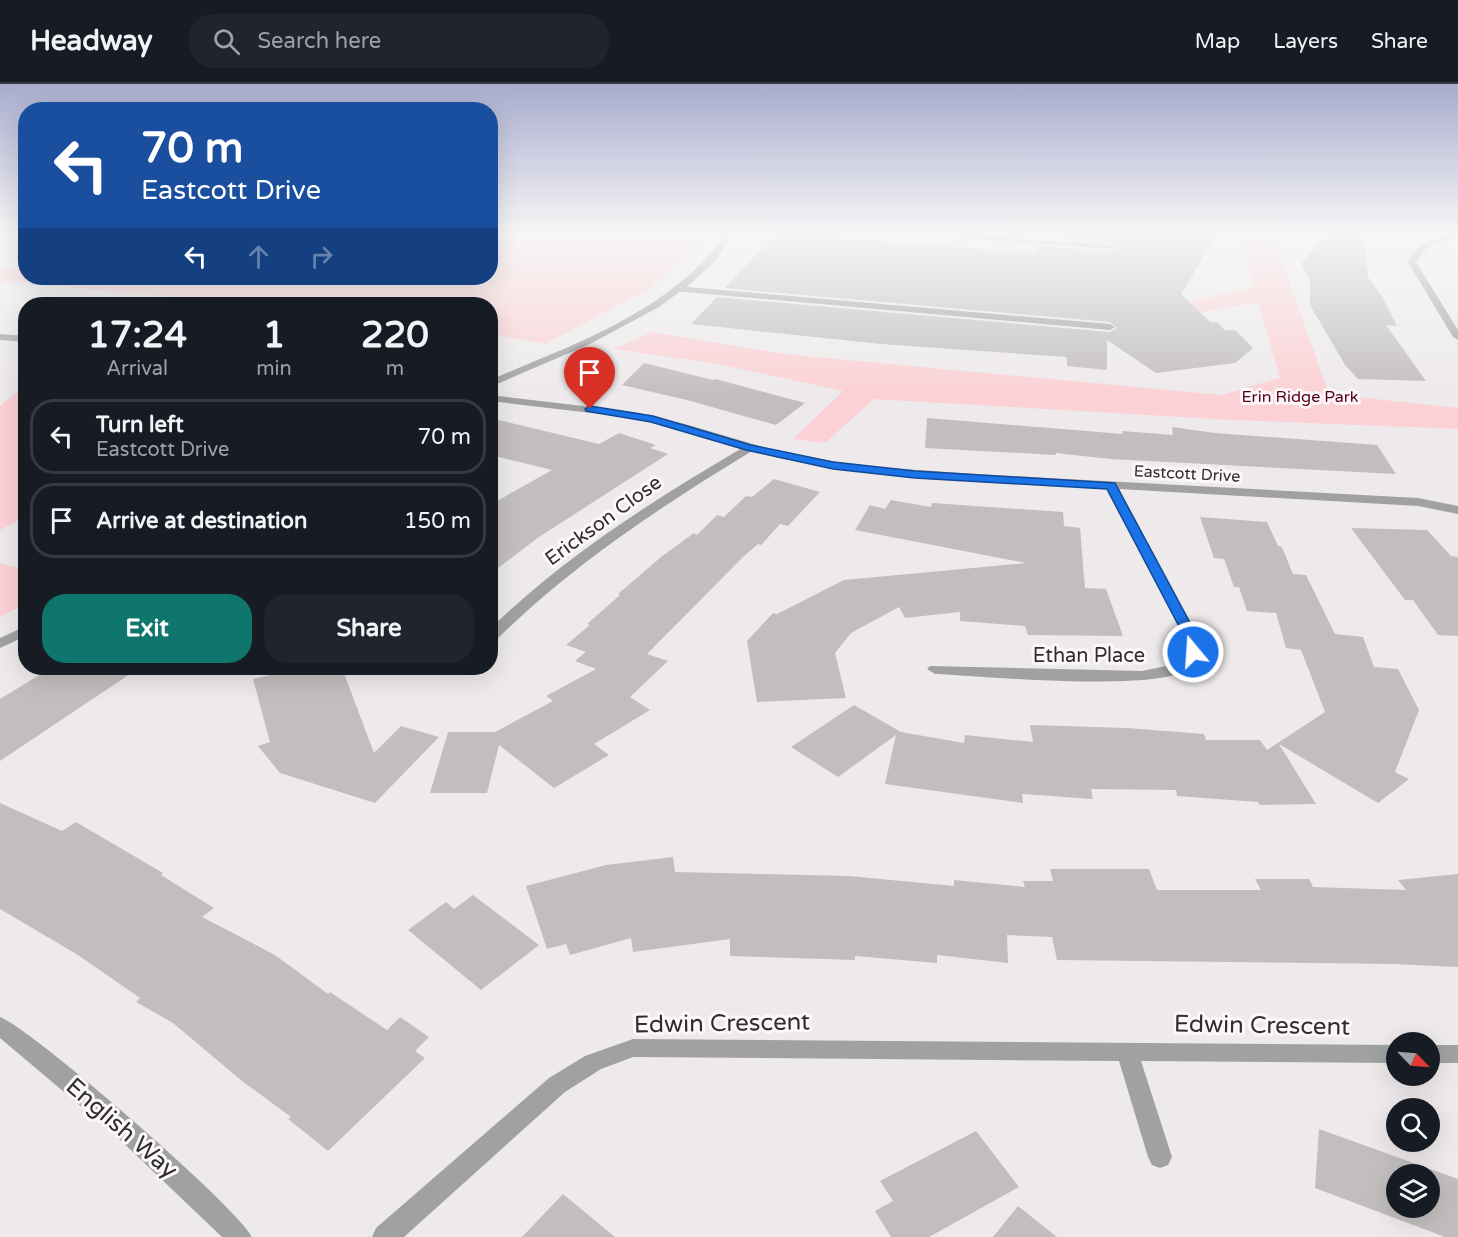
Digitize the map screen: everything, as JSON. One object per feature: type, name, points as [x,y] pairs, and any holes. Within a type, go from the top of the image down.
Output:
[{"type":"street","points":[[1427,289],[1458,337]]},
{"type":"street","points":[[498,380],[611,329],[677,290],[1110,327]]},
{"type":"street","points":[[0,337],[18,338]]},
{"type":"street","name":"Eastcott Drive","points":[[498,399],[601,410],[653,419],[749,448],[806,461],[861,469],[1111,486],[1418,502],[1458,510]]},
{"type":"street","name":"Erickson Close","points":[[498,631],[532,599],[597,547],[657,504],[749,448]]},
{"type":"street","name":"Ethan Place","points":[[934,669],[1020,674],[1142,676],[1170,671],[1187,663],[1193,652],[1190,634],[1111,486]]},
{"type":"street","points":[[0,644],[18,634]]},
{"type":"street","name":"English Way","points":[[0,1026],[141,1144],[239,1237]]},
{"type":"street","name":"Edwin Crescent","points":[[385,1237],[557,1085],[581,1068],[609,1054],[633,1048],[1386,1054]]},
{"type":"street","points":[[1127,1051],[1160,1157]]},
{"type":"street","points":[[1440,1054],[1458,1054]]},
{"type":"green space","points":[[84,289],[649,289],[545,344],[498,335],[498,297],[173,297]]},
{"type":"green space","name":"Erin Ridge Park","points":[[1246,289],[1292,289],[1329,394],[1458,408],[1458,429],[1232,420],[874,399],[825,443],[793,439],[843,391],[718,364],[613,349],[652,332],[784,354],[1222,395],[1280,378],[1258,302],[1147,322],[1135,316]]},
{"type":"green space","points":[[18,392],[18,521],[0,530],[0,406]]},
{"type":"green space","points":[[0,563],[18,568],[18,608],[0,617]]},
{"type":"building","points":[[734,289],[1184,289],[1181,294],[1210,322],[1217,322],[1225,330],[1235,330],[1253,348],[1235,363],[1156,373],[1107,340],[1107,370],[1067,366],[1067,357],[881,344],[691,324],[717,297],[1110,332],[1117,328],[1110,322]]},
{"type":"building","points":[[1310,289],[1376,289],[1397,326],[1386,325],[1426,381],[1358,379],[1345,365],[1310,305]]},
{"type":"building","points":[[644,363],[805,403],[776,425],[687,400],[622,385]]},
{"type":"building","points":[[927,418],[1123,434],[1122,431],[1173,435],[1172,427],[1215,433],[1377,445],[1396,474],[1110,459],[1056,453],[1056,455],[925,448]]},
{"type":"building","points":[[498,420],[599,444],[619,433],[656,445],[650,448],[668,454],[539,537],[498,568],[498,500],[552,470],[498,457]]},
{"type":"building","points":[[774,479],[820,492],[788,526],[780,524],[761,545],[758,544],[744,556],[647,654],[668,661],[630,697],[650,710],[594,744],[609,755],[554,788],[499,745],[487,793],[430,793],[448,732],[495,732],[553,701],[546,696],[596,669],[575,661],[586,652],[566,645],[590,625],[587,624],[620,595],[618,594],[661,557],[694,533],[697,535],[717,515],[724,517],[746,496],[752,497]]},
{"type":"building","points":[[891,500],[931,507],[932,503],[1063,512],[1064,526],[1080,528],[1085,588],[1106,589],[1123,636],[1028,635],[1025,626],[960,621],[960,612],[905,618],[899,607],[851,633],[835,653],[846,698],[757,702],[747,641],[773,613],[777,614],[844,580],[1026,563],[855,530],[870,505],[885,509]]},
{"type":"building","points":[[1200,517],[1267,522],[1278,546],[1282,547],[1293,574],[1306,575],[1335,634],[1363,637],[1374,667],[1398,669],[1419,710],[1395,772],[1409,779],[1378,803],[1279,744],[1316,804],[1260,805],[1258,802],[1177,796],[1176,790],[1091,789],[1093,799],[1022,794],[1023,803],[885,784],[896,735],[838,777],[791,747],[854,705],[901,732],[964,743],[965,735],[1033,742],[1030,725],[1127,728],[1204,734],[1206,740],[1260,740],[1267,750],[1325,712],[1301,650],[1286,648],[1276,613],[1247,611],[1239,587],[1234,587],[1224,559],[1214,558]]},
{"type":"building","points":[[1351,528],[1427,530],[1451,556],[1458,557],[1458,636],[1438,635],[1413,600],[1405,600]]},
{"type":"building","points":[[39,675],[129,675],[0,761],[0,699]]},
{"type":"building","points":[[270,675],[345,675],[374,753],[401,726],[439,737],[375,803],[280,773],[258,746],[270,742],[253,679]]},
{"type":"building","points":[[0,803],[62,831],[76,822],[163,873],[161,875],[214,908],[202,917],[275,955],[328,994],[330,992],[387,1030],[400,1017],[429,1037],[415,1051],[425,1058],[328,1151],[288,1119],[291,1117],[242,1081],[173,1023],[136,1002],[140,998],[78,955],[0,909]]},
{"type":"building","points":[[673,857],[675,872],[849,876],[954,886],[954,880],[1025,887],[1023,881],[1053,881],[1050,869],[1149,869],[1157,890],[1261,890],[1255,879],[1309,879],[1313,887],[1406,890],[1398,880],[1458,874],[1458,967],[1394,964],[1057,960],[1052,937],[1007,935],[1008,963],[937,955],[937,963],[855,956],[855,960],[730,956],[730,939],[633,952],[631,938],[570,955],[566,944],[547,949],[526,886],[606,865]]},
{"type":"building","points":[[473,895],[539,945],[481,990],[408,930],[446,902],[454,909]]},
{"type":"building","points":[[1319,1129],[1416,1164],[1386,1164],[1386,1215],[1315,1188]]},
{"type":"building","points":[[976,1131],[1019,1187],[929,1237],[891,1237],[875,1211],[893,1201],[880,1181]]},
{"type":"building","points":[[1440,1173],[1458,1179],[1458,1237],[1445,1237],[1395,1218],[1440,1218]]},
{"type":"building","points":[[563,1194],[615,1237],[522,1237]]},
{"type":"building","points":[[1018,1206],[1057,1237],[993,1237]]},
{"type":"route","points":[[590,409],[653,419],[749,448],[833,465],[915,474],[1111,486],[1190,634],[1193,652]]}]
